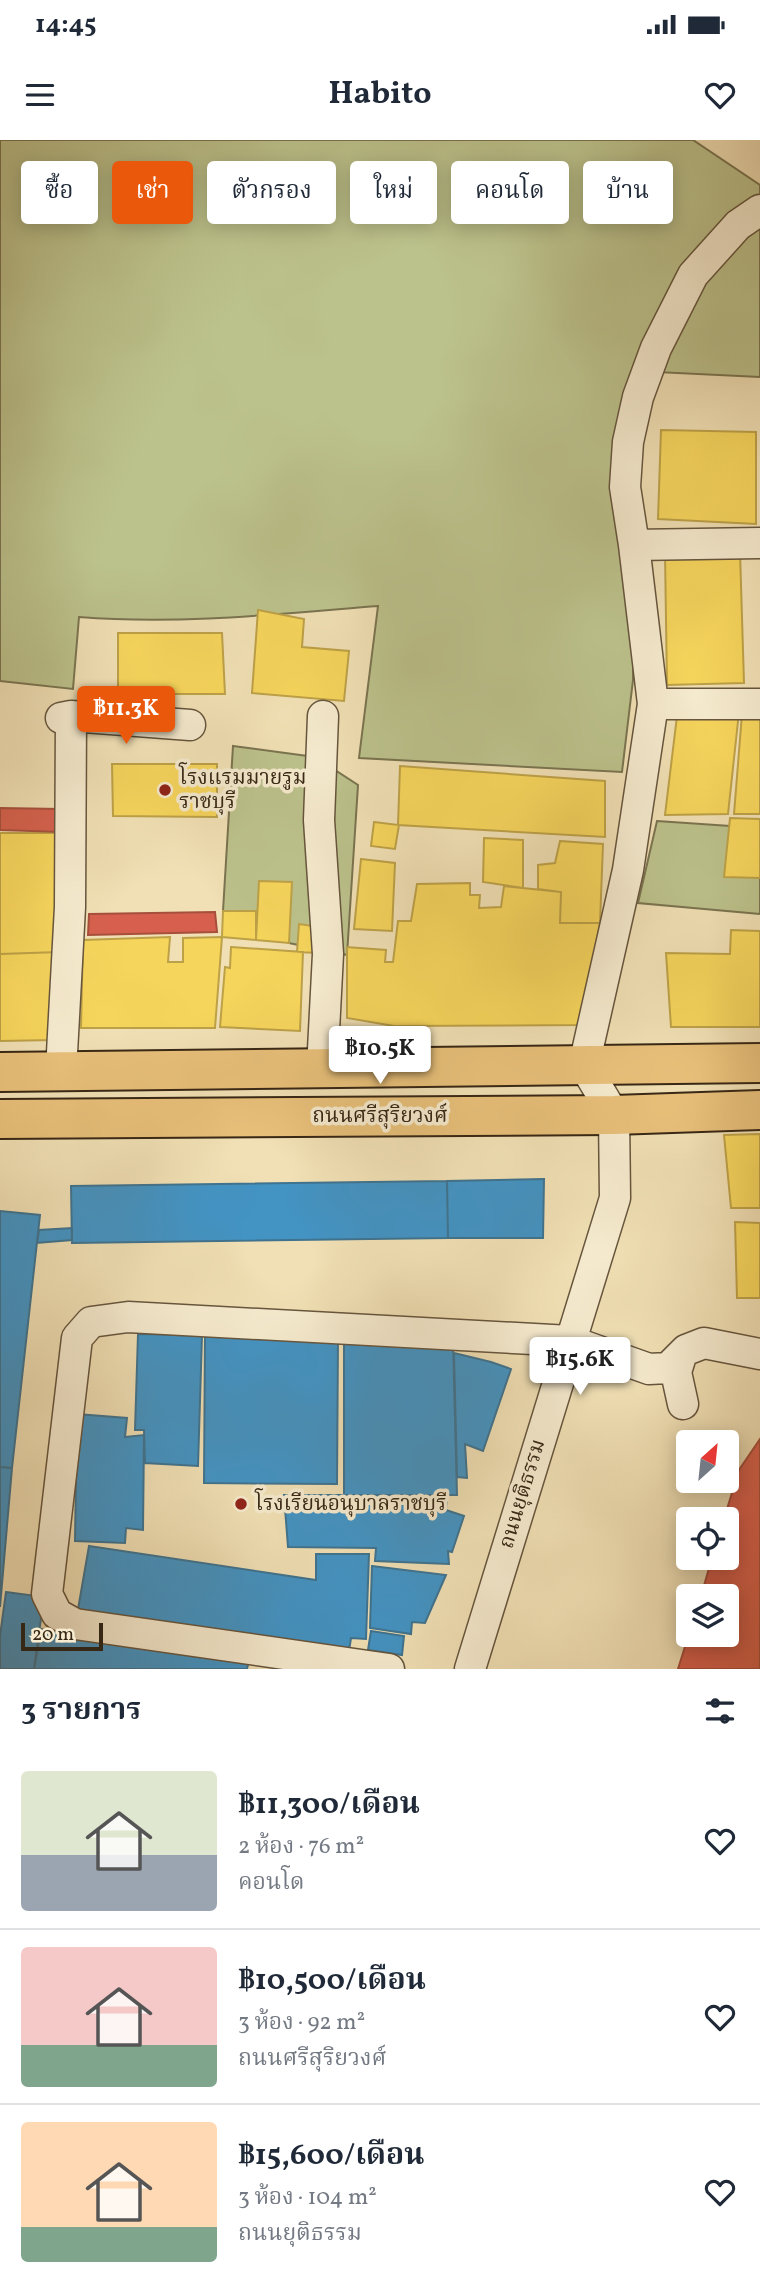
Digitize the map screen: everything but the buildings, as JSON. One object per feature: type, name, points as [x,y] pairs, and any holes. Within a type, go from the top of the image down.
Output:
[{"type":"main road","points":[[0,1072],[760,1063]]},
{"type":"main road","name":"ถนนศรีสุริยวงศ์","points":[[0,1119],[614,1115],[760,1110]]},
{"type":"street","points":[[614,1115],[584,1065],[628,870],[653,704],[625,487],[628,442],[638,397],[656,348],[694,275],[738,225],[760,210]]},
{"type":"street","points":[[634,545],[760,543]]},
{"type":"street","points":[[653,704],[760,704]]},
{"type":"street","points":[[322,1069],[328,954],[319,820],[323,716]]},
{"type":"street","points":[[61,1071],[74,894],[66,717],[190,725]]},
{"type":"street","name":"ถนนยุติธรรม","points":[[470,1669],[615,1198],[614,1115]]},
{"type":"street","points":[[389,1669],[75,1624],[57,1614],[47,1594],[77,1338],[91,1322],[128,1317],[570,1341],[649,1369],[668,1368],[695,1345],[704,1343],[760,1354]]},
{"type":"street","points":[[681,1356],[676,1372],[683,1404]]},
{"type":"green space","points":[[0,140],[693,140],[760,185],[760,377],[636,371],[633,680],[622,772],[359,758],[378,606],[191,619],[79,617],[73,689],[0,681]]},
{"type":"green space","points":[[233,746],[315,757],[358,785],[347,955],[289,943],[223,911]]},
{"type":"green space","points":[[657,821],[760,828],[760,914],[638,903]]},
{"type":"place","name":"โรงแรมมายรูม ราชบุรี","points":[[165,790]]},
{"type":"place","name":"โรงเรียนอนุบาลราชบุรี","points":[[241,1504]]}]
